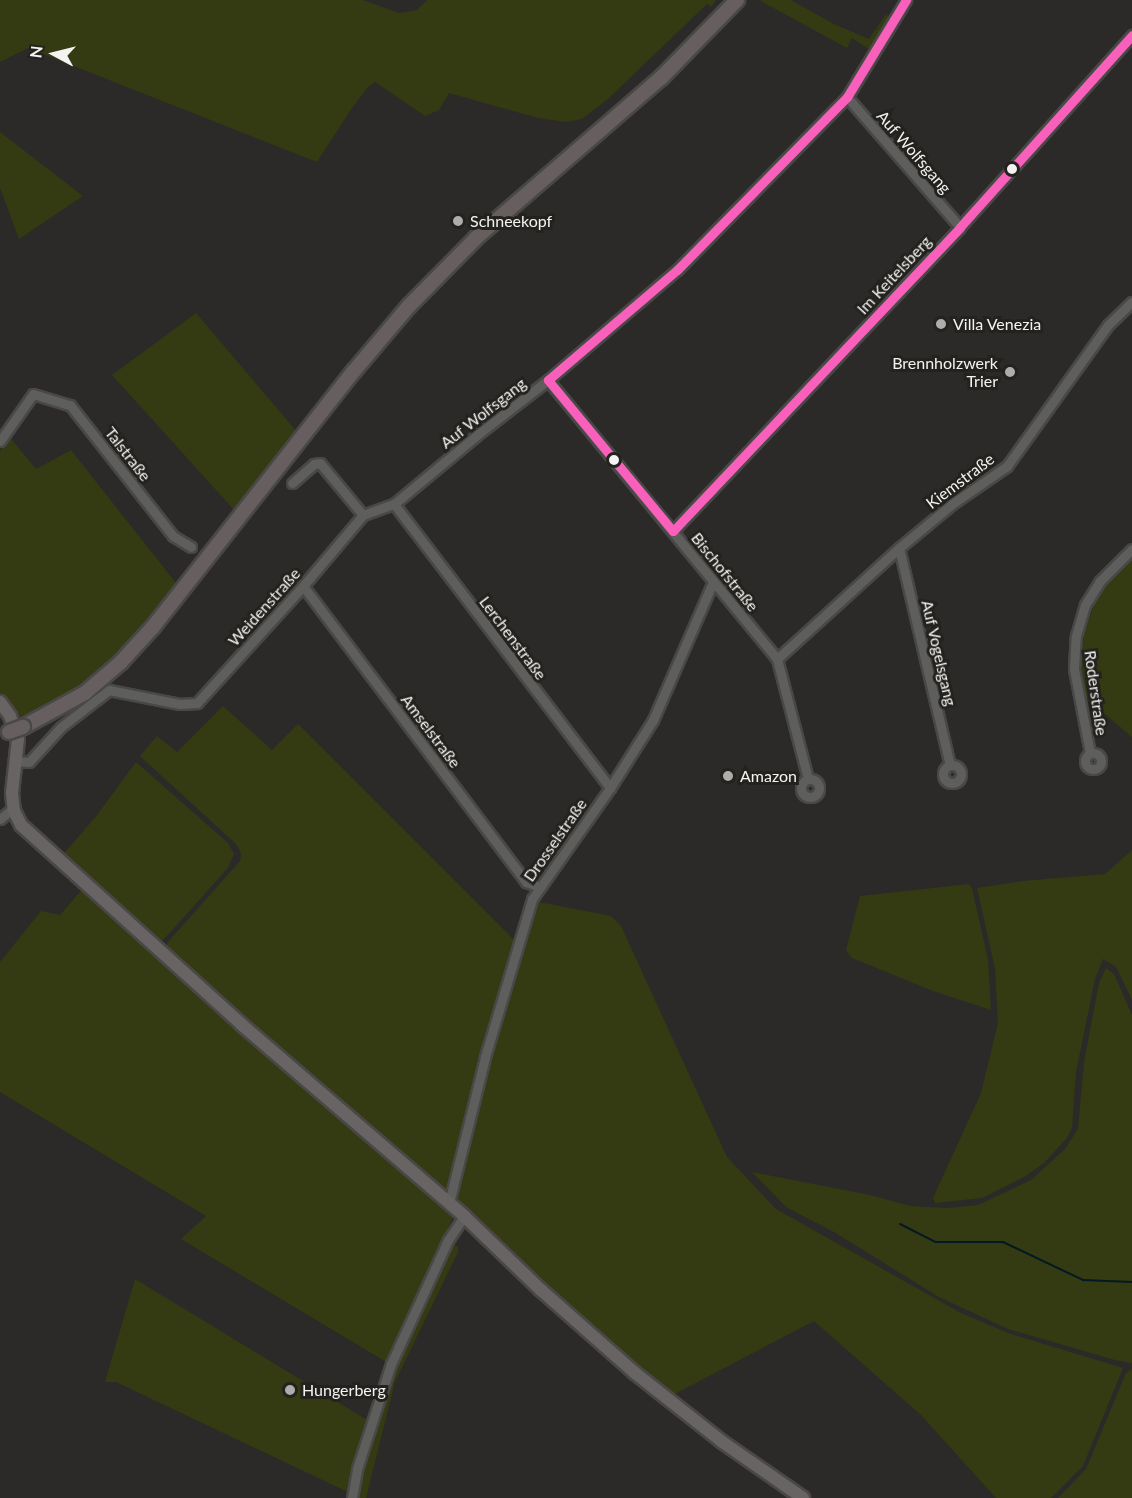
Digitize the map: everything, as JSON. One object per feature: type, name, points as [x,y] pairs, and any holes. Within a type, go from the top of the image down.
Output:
[{"type":"highway","points":[[5,733],[23,727],[85,693],[121,662],[153,627],[354,371],[409,306],[476,238],[661,78],[737,0]]},
{"type":"main road","points":[[0,702],[17,732],[19,746],[14,764],[13,808],[21,825],[241,1024],[464,1216],[541,1290],[634,1373],[721,1441],[799,1497]]},
{"type":"main road","points":[[0,764],[14,764]]},
{"type":"street","name":"Auf Wolfsgang","points":[[363,515],[394,504],[548,380],[677,270],[846,97],[906,0]]},
{"type":"street","name":"Im Keitelsberg","points":[[673,531],[960,227],[1132,35]]},
{"type":"street","name":"Auf Wolfsgang","points":[[846,97],[960,227]]},
{"type":"street","name":"Kiemstraße","points":[[777,659],[899,548],[952,504],[1007,466],[1108,325],[1132,302]]},
{"type":"street","name":"Bischofstraße","points":[[548,380],[777,659],[808,779]]},
{"type":"street","name":"Talstraße","points":[[0,441],[33,394],[70,405],[173,536],[191,547]]},
{"type":"street","points":[[292,483],[314,464],[320,463],[363,515]]},
{"type":"street","name":"Lerchenstraße","points":[[394,504],[610,788]]},
{"type":"street","name":"Weidenstraße","points":[[14,764],[32,759],[61,727],[109,690],[180,704],[197,703],[303,586],[363,515]]},
{"type":"street","name":"Auf Vogelsgang","points":[[899,548],[950,765]]},
{"type":"street","name":"Roderstraße","points":[[1090,753],[1074,669],[1076,636],[1085,605],[1100,581],[1132,549]]},
{"type":"street","name":"Drosselstraße","points":[[448,1203],[484,1057],[532,899],[610,788],[653,720],[712,582]]},
{"type":"street","name":"Amselstraße","points":[[303,586],[526,882],[540,887]]},
{"type":"street","points":[[0,819],[13,808]]},
{"type":"street","points":[[352,1498],[357,1469],[391,1364],[448,1240],[464,1216]]},
{"type":"green space","points":[[0,0],[363,0],[399,13],[417,10],[427,0],[716,0],[711,7],[707,4],[609,98],[582,119],[566,122],[538,118],[449,93],[439,110],[425,116],[375,82],[367,88],[352,108],[317,162],[28,48],[0,62]]},
{"type":"green space","points":[[759,0],[791,0],[834,24],[869,39],[886,14],[889,18],[870,50],[852,38],[847,48]]},
{"type":"green space","points":[[0,132],[83,196],[19,239],[0,188]]},
{"type":"green space","points":[[196,313],[298,433],[235,511],[112,375]]},
{"type":"green space","points":[[8,435],[36,469],[71,450],[176,583],[130,645],[87,684],[45,709],[17,718],[0,696],[0,451]]},
{"type":"green space","points":[[1132,559],[1132,737],[1086,698],[1081,664],[1084,635],[1095,601],[1114,574]]},
{"type":"green space","points":[[223,706],[272,750],[298,724],[517,943],[447,1193],[444,1194],[390,1150],[167,950],[167,943],[240,861],[241,853],[236,844],[140,756],[157,736],[177,752]]},
{"type":"green space","points":[[136,762],[228,843],[234,854],[228,868],[160,941],[157,941],[62,856],[97,815]]},
{"type":"green space","points":[[1132,850],[1132,1000],[1116,967],[1103,959],[1095,979],[1076,1072],[1072,1128],[1067,1138],[1044,1163],[1024,1177],[982,1198],[935,1203],[933,1198],[981,1093],[998,1023],[995,969],[977,888],[1023,881],[1105,874]]},
{"type":"green space","points":[[969,884],[972,888],[988,960],[991,1010],[933,991],[852,958],[846,950],[860,896]]},
{"type":"green space","points":[[85,886],[454,1215],[388,1363],[181,1239],[206,1216],[0,1092],[0,962],[41,911],[60,915]]},
{"type":"green space","points":[[539,902],[611,916],[621,926],[727,1157],[776,1209],[961,1313],[1008,1333],[1123,1368],[1083,1466],[1051,1498],[996,1498],[921,1415],[814,1321],[671,1396],[614,1351],[454,1201],[483,1074],[532,913]]},
{"type":"green space","points":[[1106,968],[1114,974],[1132,1015],[1132,1363],[1008,1329],[939,1297],[834,1232],[786,1207],[752,1172],[870,1195],[910,1206],[948,1208],[978,1205],[1031,1180],[1065,1149],[1078,1129],[1084,1062],[1099,983]]},
{"type":"green space","points":[[454,1244],[458,1247],[458,1252],[395,1382],[366,1498],[356,1498],[385,1387],[438,1278],[447,1250]]},
{"type":"green space","points":[[135,1279],[369,1421],[350,1493],[116,1382],[105,1382]]},
{"type":"green space","points":[[1132,1369],[1132,1498],[1058,1498],[1086,1469],[1126,1373]]},
{"type":"waterway","points":[[900,1224],[935,1242],[1003,1242],[1083,1280],[1132,1282]]},
{"type":"transit line","points":[[548,380],[677,270],[847,97],[906,0]]},
{"type":"transit line","points":[[673,531],[960,227],[1132,35]]},
{"type":"transit line","points":[[548,380],[673,531]]},
{"type":"place","name":"Schneekopf","points":[[458,221]]},
{"type":"place","name":"Villa Venezia","points":[[941,324]]},
{"type":"place","name":"Brennholzwerk Trier","points":[[1010,372]]},
{"type":"place","name":"Amazon","points":[[728,776]]},
{"type":"place","name":"Hungerberg","points":[[290,1390]]}]
